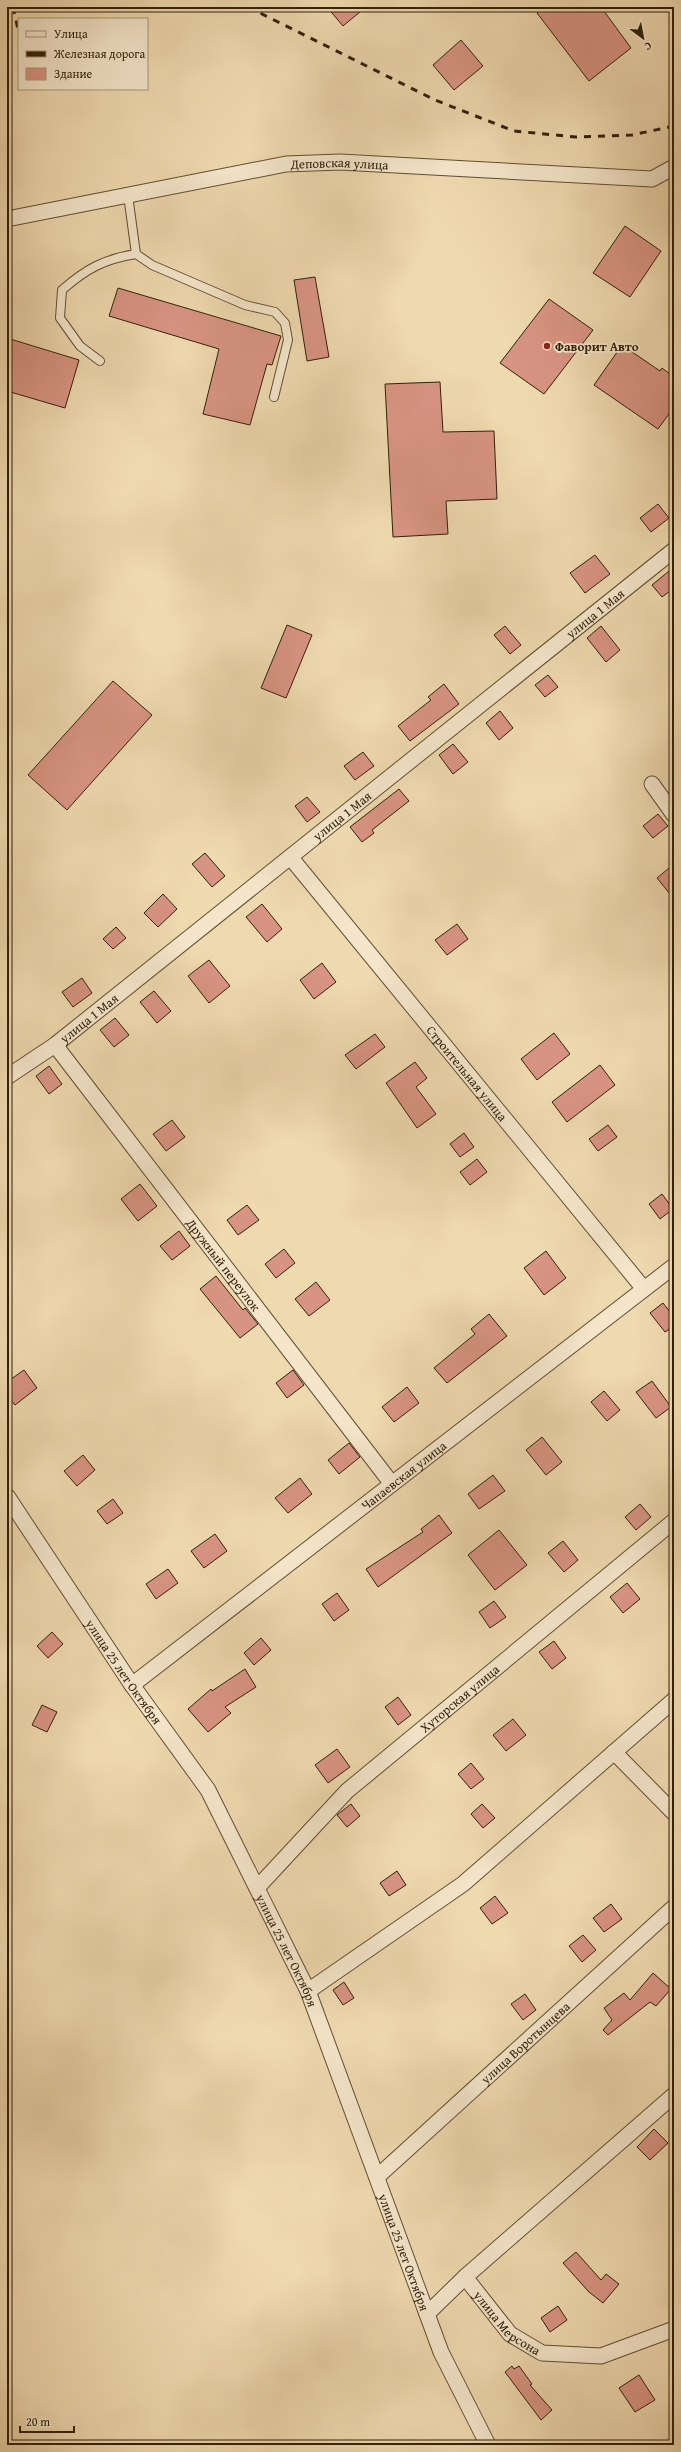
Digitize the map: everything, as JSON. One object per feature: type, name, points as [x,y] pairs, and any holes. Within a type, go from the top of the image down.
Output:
[{"type":"street","name":"Деповская улица","points":[[7,219],[286,164],[340,162],[652,179],[674,167]]},
{"type":"street","name":"улица 1 Мая","points":[[7,1078],[55,1044],[291,858],[674,550]]},
{"type":"street","points":[[652,784],[674,815]]},
{"type":"street","name":"Строительная улица","points":[[291,858],[644,1289]]},
{"type":"street","name":"Дружный переулок","points":[[55,1044],[392,1484]]},
{"type":"street","name":"Чапаевская улица","points":[[132,1685],[644,1289],[673,1270]]},
{"type":"street","name":"улица 25 лет Октября","points":[[7,1496],[132,1685],[208,1790],[308,1991],[441,2352],[488,2445]]},
{"type":"street","name":"Хуторская улица","points":[[257,1888],[347,1791],[674,1521]]},
{"type":"street","points":[[308,1991],[463,1884],[674,1700]]},
{"type":"street","points":[[614,1752],[674,1812]]},
{"type":"street","name":"улица Воротынцева","points":[[377,2177],[674,1907]]},
{"type":"street","points":[[427,2314],[465,2277],[674,2094]]},
{"type":"street","name":"улица Мерсона","points":[[465,2277],[510,2334],[542,2353],[601,2356],[674,2329]]},
{"type":"lane","points":[[128,195],[136,254]]},
{"type":"lane","points":[[100,361],[80,346],[60,318],[62,290],[82,272],[114,258],[136,254],[152,265],[245,305],[275,312],[285,323],[288,340],[274,398]]},
{"type":"building","points":[[327,7],[366,7],[343,26]]},
{"type":"building","points":[[545,7],[601,7],[631,48],[589,81],[537,13]]},
{"type":"building","points":[[461,40],[483,66],[454,90],[433,65]]},
{"type":"building","points":[[625,226],[661,251],[630,297],[593,273]]},
{"type":"building","points":[[315,277],[329,357],[307,361],[294,280]]},
{"type":"building","points":[[118,288],[281,336],[272,365],[267,364],[250,425],[203,414],[219,349],[109,316]]},
{"type":"building","name":"Фаворит Авто","points":[[549,299],[593,330],[544,394],[500,363]]},
{"type":"building","points":[[7,338],[79,360],[65,408],[7,391]]},
{"type":"building","points":[[622,345],[660,371],[662,368],[674,377],[674,407],[658,429],[594,385]]},
{"type":"building","points":[[440,382],[443,432],[494,431],[497,499],[446,501],[448,534],[393,537],[385,384]]},
{"type":"building","points":[[658,504],[669,518],[651,532],[640,518]]},
{"type":"building","points":[[595,555],[610,574],[585,593],[570,573]]},
{"type":"building","points":[[674,567],[674,588],[662,597],[652,585]]},
{"type":"building","points":[[287,625],[312,635],[286,698],[261,688]]},
{"type":"building","points":[[505,626],[521,645],[510,654],[494,635]]},
{"type":"building","points":[[601,626],[620,650],[606,662],[587,638]]},
{"type":"building","points":[[548,675],[558,687],[545,697],[535,685]]},
{"type":"building","points":[[113,681],[152,715],[67,810],[28,775]]},
{"type":"building","points":[[444,684],[459,704],[410,741],[398,726],[431,700],[428,697]]},
{"type":"building","points":[[500,711],[513,728],[499,740],[486,723]]},
{"type":"building","points":[[453,744],[468,762],[453,774],[439,755]]},
{"type":"building","points":[[363,752],[374,766],[355,780],[344,766]]},
{"type":"building","points":[[399,789],[409,801],[372,830],[374,833],[362,842],[350,827]]},
{"type":"building","points":[[307,797],[320,812],[307,822],[295,806]]},
{"type":"building","points":[[658,814],[668,826],[653,838],[643,826]]},
{"type":"building","points":[[205,853],[225,876],[212,887],[192,864]]},
{"type":"building","points":[[674,864],[674,899],[657,878]]},
{"type":"building","points":[[163,894],[177,909],[158,927],[144,913]]},
{"type":"building","points":[[262,904],[282,929],[267,942],[246,917]]},
{"type":"building","points":[[457,924],[468,939],[447,955],[435,940]]},
{"type":"building","points":[[116,927],[126,938],[113,949],[103,939]]},
{"type":"building","points":[[209,960],[230,986],[209,1003],[188,976]]},
{"type":"building","points":[[322,963],[336,982],[314,999],[300,980]]},
{"type":"building","points":[[82,978],[92,993],[73,1007],[62,992]]},
{"type":"building","points":[[154,991],[171,1011],[157,1023],[140,1002]]},
{"type":"building","points":[[115,1018],[129,1035],[114,1047],[100,1030]]},
{"type":"building","points":[[554,1033],[570,1054],[537,1080],[521,1059]]},
{"type":"building","points":[[375,1034],[385,1047],[356,1069],[345,1055]]},
{"type":"building","points":[[415,1062],[427,1078],[416,1087],[436,1114],[417,1128],[386,1083]]},
{"type":"building","points":[[600,1065],[615,1085],[567,1122],[552,1102]]},
{"type":"building","points":[[49,1066],[62,1084],[49,1094],[36,1076]]},
{"type":"building","points":[[172,1120],[185,1137],[166,1151],[153,1134]]},
{"type":"building","points":[[608,1125],[617,1137],[598,1151],[589,1139]]},
{"type":"building","points":[[464,1133],[474,1147],[460,1157],[450,1144]]},
{"type":"building","points":[[477,1159],[487,1172],[470,1185],[460,1172]]},
{"type":"building","points":[[140,1184],[157,1206],[138,1221],[121,1199]]},
{"type":"building","points":[[662,1194],[673,1209],[660,1219],[649,1204]]},
{"type":"building","points":[[247,1205],[259,1220],[238,1235],[227,1220]]},
{"type":"building","points":[[179,1231],[190,1246],[172,1260],[160,1246]]},
{"type":"building","points":[[284,1249],[295,1263],[276,1278],[265,1264]]},
{"type":"building","points":[[546,1251],[566,1278],[544,1295],[524,1268]]},
{"type":"building","points":[[216,1276],[243,1310],[245,1308],[258,1324],[240,1338],[200,1289]]},
{"type":"building","points":[[316,1282],[330,1300],[309,1316],[295,1299]]},
{"type":"building","points":[[663,1303],[674,1317],[674,1326],[665,1332],[650,1313]]},
{"type":"building","points":[[489,1314],[507,1336],[447,1383],[434,1368],[475,1334],[471,1329]]},
{"type":"building","points":[[24,1370],[37,1388],[15,1405],[7,1395],[7,1382]]},
{"type":"building","points":[[293,1370],[304,1385],[287,1398],[276,1383]]},
{"type":"building","points":[[652,1381],[671,1407],[656,1418],[636,1392]]},
{"type":"building","points":[[407,1387],[419,1403],[394,1422],[382,1407]]},
{"type":"building","points":[[604,1391],[620,1410],[607,1421],[591,1402]]},
{"type":"building","points":[[542,1437],[562,1462],[546,1475],[526,1450]]},
{"type":"building","points":[[349,1443],[360,1457],[339,1474],[328,1460]]},
{"type":"building","points":[[83,1455],[95,1470],[77,1486],[64,1471]]},
{"type":"building","points":[[493,1475],[505,1491],[479,1509],[468,1494]]},
{"type":"building","points":[[300,1478],[312,1494],[288,1513],[275,1498]]},
{"type":"building","points":[[113,1499],[123,1513],[107,1524],[97,1511]]},
{"type":"building","points":[[640,1504],[651,1517],[636,1530],[625,1517]]},
{"type":"building","points":[[439,1515],[452,1533],[378,1587],[366,1569],[423,1532],[421,1529]]},
{"type":"building","points":[[499,1530],[527,1565],[495,1590],[468,1555]]},
{"type":"building","points":[[215,1534],[227,1551],[204,1568],[191,1551]]},
{"type":"building","points":[[563,1541],[578,1560],[564,1572],[548,1553]]},
{"type":"building","points":[[168,1569],[178,1583],[156,1599],[146,1584]]},
{"type":"building","points":[[627,1583],[640,1599],[623,1613],[610,1597]]},
{"type":"building","points":[[337,1593],[349,1610],[334,1621],[322,1604]]},
{"type":"building","points":[[494,1601],[506,1617],[490,1628],[479,1612]]},
{"type":"building","points":[[52,1632],[63,1644],[48,1658],[37,1646]]},
{"type":"building","points":[[261,1638],[271,1650],[254,1665],[244,1653]]},
{"type":"building","points":[[554,1641],[566,1658],[552,1669],[539,1652]]},
{"type":"building","points":[[245,1669],[256,1687],[225,1707],[231,1713],[208,1732],[188,1709],[211,1689],[212,1691]]},
{"type":"building","points":[[398,1697],[411,1715],[398,1725],[385,1707]]},
{"type":"building","points":[[42,1705],[57,1712],[47,1732],[32,1725]]},
{"type":"building","points":[[513,1719],[526,1735],[506,1751],[493,1735]]},
{"type":"building","points":[[337,1749],[350,1767],[328,1783],[315,1765]]},
{"type":"building","points":[[471,1763],[484,1779],[471,1789],[458,1774]]},
{"type":"building","points":[[351,1804],[360,1816],[347,1827],[337,1815]]},
{"type":"building","points":[[482,1804],[495,1818],[483,1828],[471,1814]]},
{"type":"building","points":[[397,1871],[406,1885],[389,1896],[380,1883]]},
{"type":"building","points":[[495,1896],[508,1913],[492,1924],[480,1908]]},
{"type":"building","points":[[611,1904],[622,1919],[604,1932],[593,1918]]},
{"type":"building","points":[[583,1935],[596,1950],[582,1962],[569,1946]]},
{"type":"building","points":[[653,1973],[671,1989],[656,2006],[650,2002],[608,2035],[603,2030],[612,2020],[604,2008],[624,1993],[630,2000]]},
{"type":"building","points":[[344,1982],[354,1998],[343,2005],[333,1990]]},
{"type":"building","points":[[525,1994],[536,2010],[523,2020],[511,2004]]},
{"type":"building","points":[[654,2129],[668,2143],[650,2160],[637,2147]]},
{"type":"building","points":[[576,2252],[601,2280],[606,2274],[619,2284],[603,2303],[589,2292],[563,2263]]},
{"type":"building","points":[[558,2306],[567,2320],[550,2332],[541,2318]]},
{"type":"building","points":[[512,2366],[514,2369],[519,2366],[532,2384],[530,2385],[552,2410],[541,2420],[505,2372]]},
{"type":"building","points":[[639,2375],[655,2400],[635,2412],[619,2388]]},
{"type":"railway","points":[[13,7],[18,30]]},
{"type":"railway","points":[[248,7],[435,100],[514,131],[576,137],[632,135],[674,126]]},
{"type":"place","name":"Фаворит Авто","points":[[547,346]]}]
